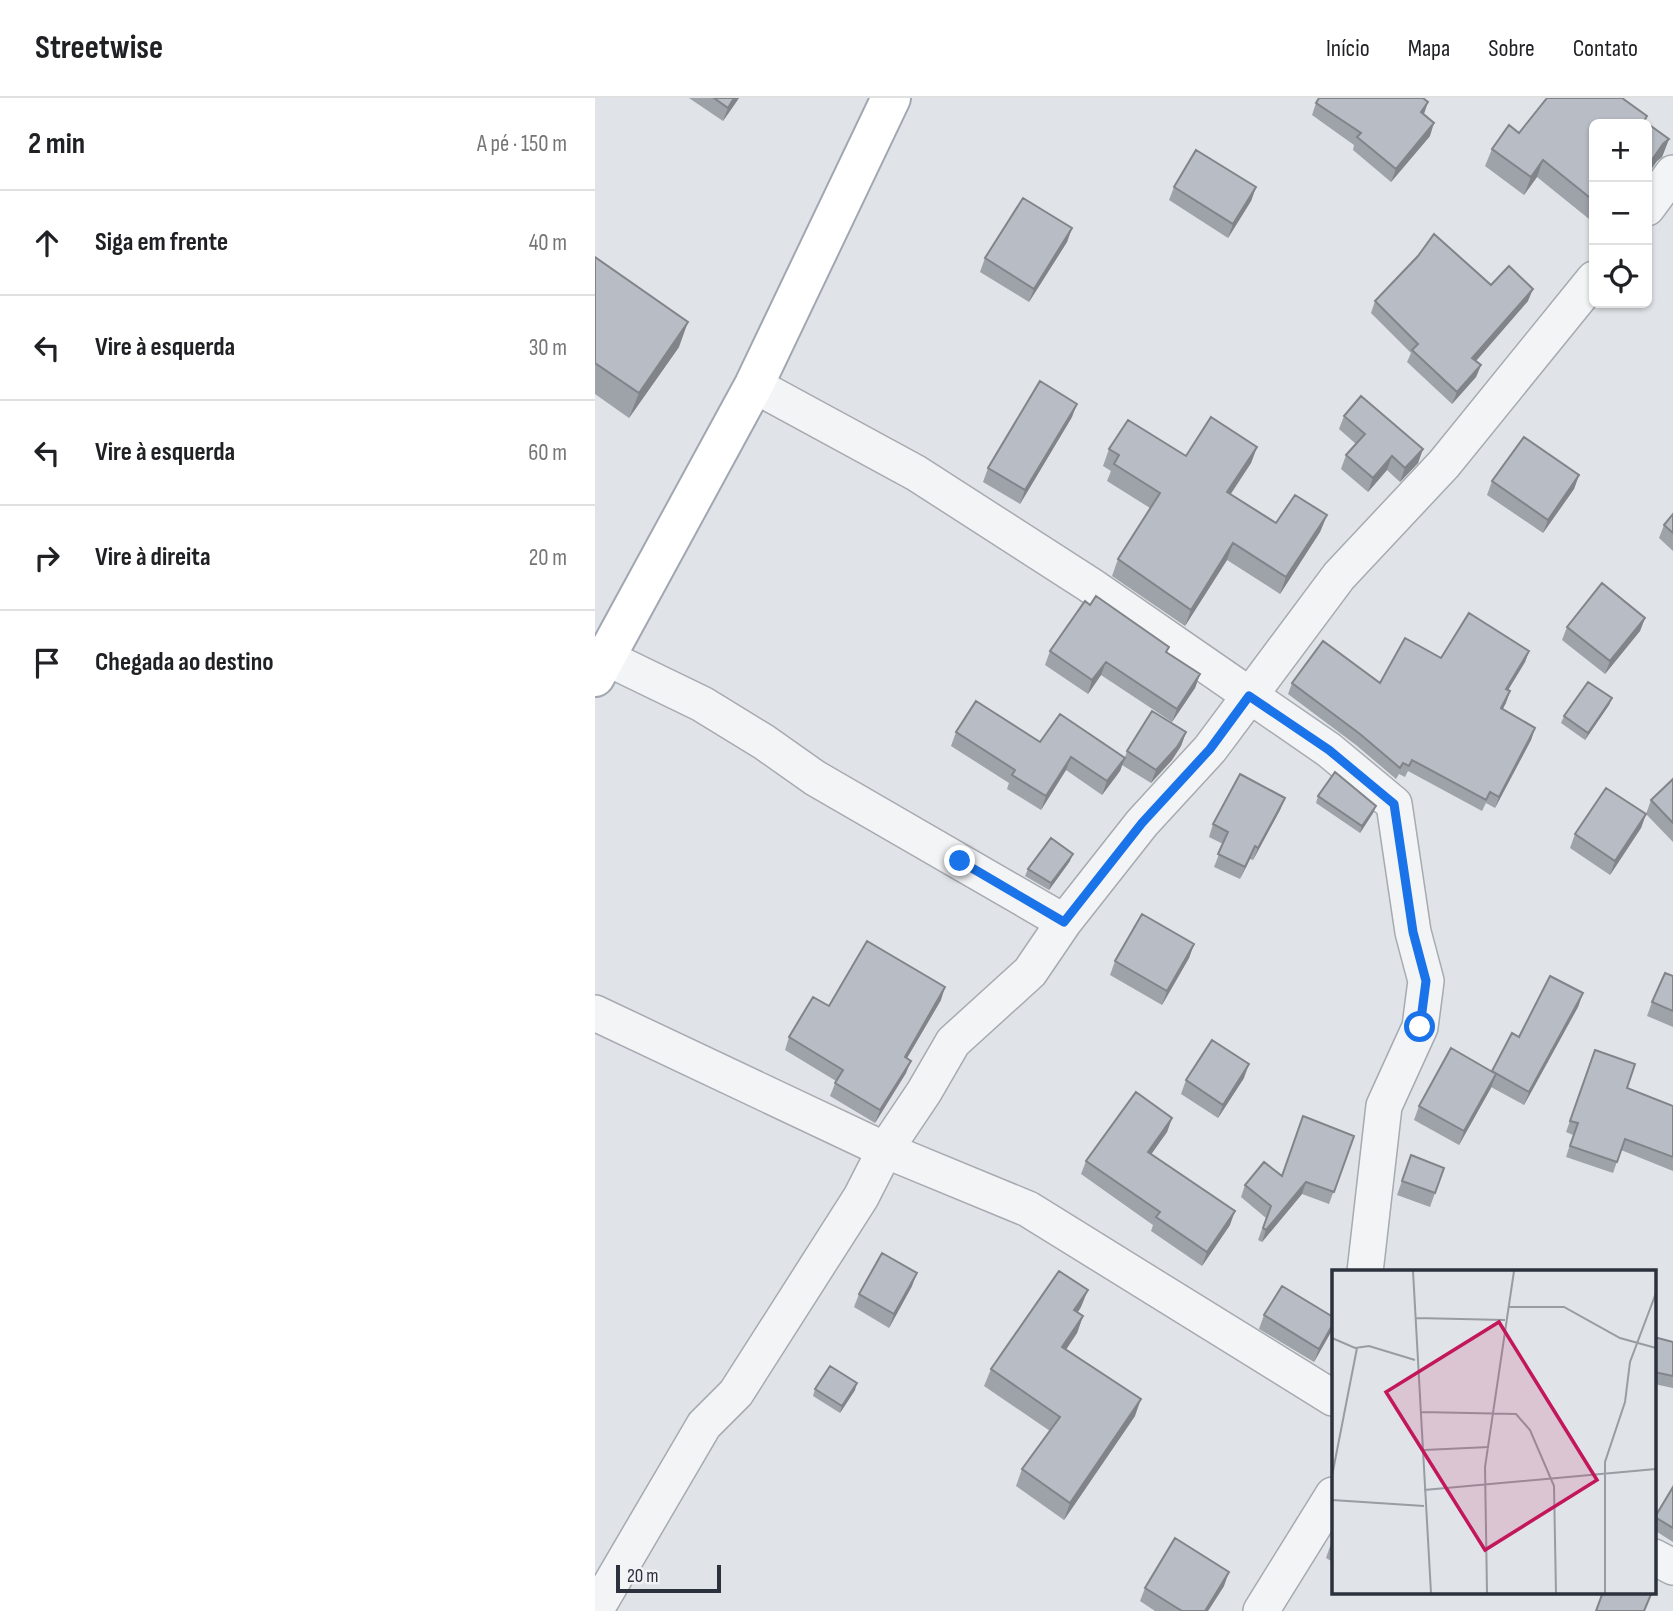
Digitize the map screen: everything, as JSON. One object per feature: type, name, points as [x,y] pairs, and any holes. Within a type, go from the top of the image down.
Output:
[{"type":"main road","points":[[601,668],[754,385],[891,98]]},
{"type":"street","points":[[1652,201],[1673,173]]},
{"type":"street","points":[[595,1611],[704,1425],[736,1393],[861,1197],[885,1150],[953,1042],[1030,972],[1064,922],[1142,823],[1210,749],[1339,576],[1444,464],[1589,285]]},
{"type":"street","points":[[754,385],[916,473],[1090,585],[1329,750],[1394,804],[1413,932],[1426,981],[1420,1027],[1384,1106],[1365,1270]]},
{"type":"street","points":[[601,668],[702,704],[764,742],[815,778],[1064,922]]},
{"type":"street","points":[[595,1013],[885,1150],[1028,1209],[1332,1397]]},
{"type":"street","points":[[1261,1611],[1332,1497]]},
{"type":"street","points":[[1655,1558],[1673,1567]]},
{"type":"building","points":[[714,98],[734,98],[728,108]]},
{"type":"building","points":[[1319,98],[1423,98],[1428,102],[1421,112],[1434,123],[1396,169],[1357,137],[1361,133],[1316,103]]},
{"type":"building","points":[[1547,98],[1622,98],[1647,116],[1645,119],[1589,119],[1589,197],[1543,160],[1531,177],[1492,149],[1509,125],[1519,133]]},
{"type":"building","points":[[1652,127],[1669,139],[1652,160]]},
{"type":"building","points":[[1196,150],[1256,187],[1233,224],[1174,187]]},
{"type":"building","points":[[1023,198],[1072,228],[1034,289],[985,258]]},
{"type":"building","points":[[1434,234],[1491,285],[1509,266],[1533,289],[1472,358],[1481,365],[1457,392],[1412,350],[1418,344],[1375,301],[1418,256]]},
{"type":"building","points":[[595,257],[688,322],[639,393],[595,363]]},
{"type":"building","points":[[1040,381],[1077,404],[1025,490],[988,468]]},
{"type":"building","points":[[1361,396],[1423,449],[1405,468],[1392,456],[1373,478],[1346,455],[1365,434],[1344,416]]},
{"type":"building","points":[[1211,417],[1257,447],[1227,492],[1276,523],[1295,495],[1327,515],[1286,577],[1233,543],[1191,610],[1118,559],[1160,493],[1114,464],[1119,455],[1109,449],[1128,420],[1186,456]]},
{"type":"building","points":[[1524,437],[1579,475],[1548,520],[1492,481]]},
{"type":"building","points":[[1673,514],[1673,533],[1664,525]]},
{"type":"building","points":[[1602,583],[1645,618],[1610,661],[1567,627]]},
{"type":"building","points":[[1096,596],[1169,647],[1166,652],[1200,674],[1177,709],[1106,662],[1092,680],[1050,651],[1085,601],[1090,605]]},
{"type":"building","points":[[1469,613],[1529,651],[1506,689],[1510,691],[1501,708],[1535,728],[1499,797],[1490,792],[1486,800],[1412,760],[1409,766],[1403,763],[1400,768],[1292,683],[1323,641],[1380,683],[1405,638],[1441,658]]},
{"type":"building","points":[[1588,682],[1612,698],[1588,733],[1564,716]]},
{"type":"building","points":[[976,701],[1040,742],[1060,714],[1125,758],[1107,781],[1071,757],[1046,796],[1012,775],[1015,770],[956,732]]},
{"type":"building","points":[[1152,711],[1186,732],[1177,747],[1156,770],[1127,751]]},
{"type":"building","points":[[1335,772],[1376,806],[1362,826],[1318,796]]},
{"type":"building","points":[[1240,774],[1285,798],[1245,867],[1218,854],[1228,832],[1213,824]]},
{"type":"building","points":[[1673,779],[1673,823],[1651,800]]},
{"type":"building","points":[[1606,788],[1646,814],[1615,861],[1575,834]]},
{"type":"building","points":[[1051,838],[1073,854],[1051,883],[1028,869]]},
{"type":"building","points":[[1142,914],[1194,944],[1167,991],[1115,961]]},
{"type":"building","points":[[867,941],[945,987],[905,1057],[911,1061],[880,1110],[835,1083],[843,1070],[789,1037],[813,997],[829,1006]]},
{"type":"building","points":[[1665,973],[1673,976],[1673,1011],[1652,1002]]},
{"type":"building","points":[[1550,976],[1583,993],[1529,1092],[1492,1071],[1512,1033],[1519,1037]]},
{"type":"building","points":[[1212,1040],[1249,1064],[1223,1105],[1186,1080]]},
{"type":"building","points":[[1451,1048],[1496,1074],[1464,1131],[1419,1106]]},
{"type":"building","points":[[1595,1050],[1635,1064],[1627,1088],[1673,1106],[1673,1157],[1625,1139],[1617,1162],[1570,1146],[1578,1123],[1570,1121]]},
{"type":"building","points":[[1136,1092],[1172,1118],[1148,1152],[1235,1211],[1207,1252],[1156,1217],[1160,1212],[1086,1161]]},
{"type":"building","points":[[1303,1116],[1354,1136],[1334,1192],[1306,1182],[1266,1230],[1263,1228],[1271,1206],[1245,1185],[1264,1162],[1282,1176]]},
{"type":"building","points":[[1411,1155],[1444,1168],[1435,1193],[1402,1181]]},
{"type":"building","points":[[882,1253],[917,1273],[894,1314],[859,1294]]},
{"type":"building","points":[[1059,1271],[1088,1290],[1074,1310],[1083,1316],[1062,1347],[1141,1399],[1070,1503],[1022,1469],[1060,1417],[991,1369]]},
{"type":"building","points":[[1282,1286],[1332,1316],[1332,1326],[1319,1349],[1264,1315]]},
{"type":"building","points":[[1655,1337],[1673,1342],[1673,1376],[1655,1372]]},
{"type":"building","points":[[830,1366],[857,1383],[842,1406],[815,1389]]},
{"type":"building","points":[[1673,1487],[1673,1528],[1655,1517]]},
{"type":"building","points":[[1175,1538],[1229,1572],[1205,1611],[1182,1611],[1145,1588]]},
{"type":"building","points":[[1602,1594],[1651,1594],[1644,1611],[1596,1611]]},
{"type":"route","points":[[960,861],[1064,922],[1142,823],[1210,749],[1249,696],[1329,750],[1394,804],[1413,932],[1426,981],[1420,1027]]}]
